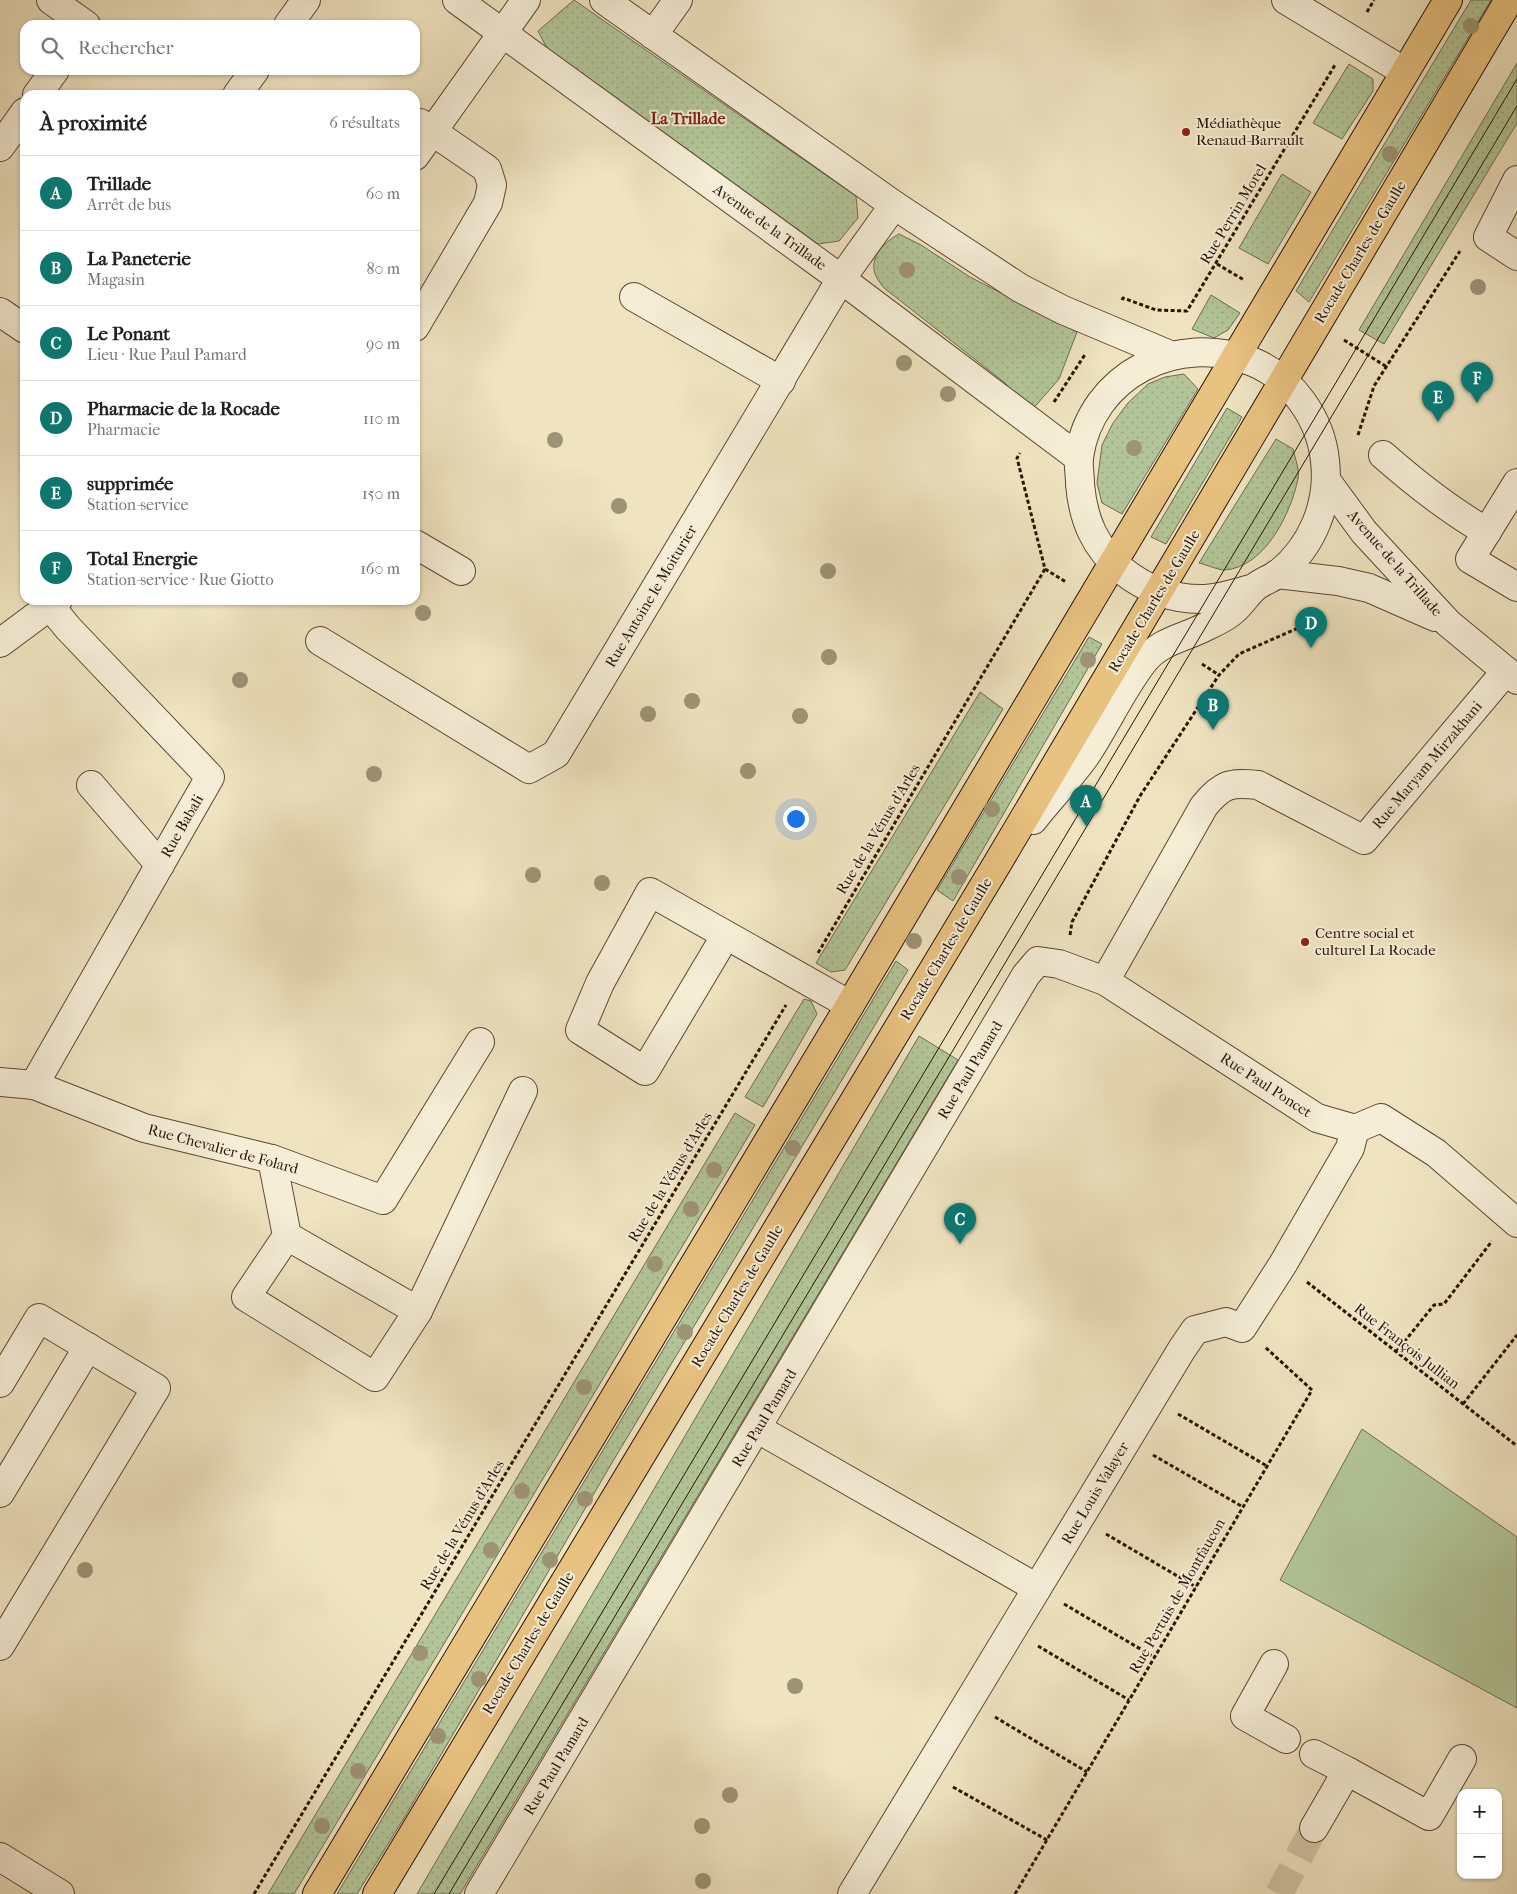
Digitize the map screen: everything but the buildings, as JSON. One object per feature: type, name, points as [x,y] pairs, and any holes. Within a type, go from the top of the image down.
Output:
[{"type":"main road","points":[[317,1894],[850,1006],[1448,0]]},
{"type":"main road","name":"Rocade Charles de Gaulle","points":[[377,1894],[997,864],[1284,382],[1508,0]]},
{"type":"street","points":[[51,0],[79,20]]},
{"type":"street","points":[[292,20],[306,0]]},
{"type":"street","name":"Avenue de la Trillade","points":[[458,0],[841,279],[1079,458]]},
{"type":"street","points":[[420,143],[426,127],[502,33],[526,0]]},
{"type":"street","points":[[604,0],[894,205],[1020,288],[1063,310],[1170,355]]},
{"type":"street","points":[[653,35],[678,0]]},
{"type":"street","points":[[1286,0],[1405,72]]},
{"type":"street","points":[[41,90],[51,75]]},
{"type":"street","points":[[241,90],[251,75]]},
{"type":"street","points":[[0,147],[20,119]]},
{"type":"street","points":[[420,319],[488,203],[492,185],[486,169],[426,127]]},
{"type":"street","points":[[1517,180],[1488,238],[1517,256]]},
{"type":"street","name":"Rue Antoine le Moiturier","points":[[320,641],[529,769],[556,754],[841,279],[894,205]]},
{"type":"street","points":[[634,297],[781,381]]},
{"type":"street","points":[[0,312],[20,326]]},
{"type":"street","points":[[997,864],[1085,756],[1145,659],[1166,642],[1205,628],[1233,611],[1297,555],[1312,532],[1322,507],[1326,480],[1325,458],[1314,421],[1300,399],[1284,382],[1261,366],[1237,356],[1208,351],[1170,355],[1143,366],[1119,382],[1100,404],[1091,421],[1079,458],[1082,507],[1096,539],[1113,562],[1133,579],[1159,592],[1181,598],[1207,599],[1266,581]]},
{"type":"street","points":[[1384,455],[1412,481],[1454,512],[1487,532]]},
{"type":"street","name":"Avenue de la Trillade","points":[[1326,480],[1364,532],[1448,623],[1511,675]]},
{"type":"street","points":[[1517,483],[1470,559],[1517,587]]},
{"type":"street","points":[[420,547],[461,571]]},
{"type":"street","name":"Avenue de la Trillade","points":[[1266,581],[1338,581],[1369,588],[1448,623]]},
{"type":"street","points":[[0,643],[47,605]]},
{"type":"street","name":"Rue Babali","points":[[34,1085],[210,777],[68,628],[53,605]]},
{"type":"street","name":"Rue Maryam Mirzakhani","points":[[1105,981],[1204,806],[1217,790],[1239,783],[1258,785],[1364,840],[1511,675]]},
{"type":"street","points":[[92,786],[160,865]]},
{"type":"street","points":[[726,935],[646,1071],[580,1030],[600,983],[650,892],[726,935],[802,978],[850,1006]]},
{"type":"street","name":"Rue Paul Pamard","points":[[479,1894],[758,1429],[1026,975],[1038,961],[1059,964]]},
{"type":"street","name":"Rue Paul Poncet","points":[[1059,964],[1105,981],[1317,1118],[1355,1129]]},
{"type":"street","name":"Rue Chevalier de Folard","points":[[0,1082],[34,1085],[144,1128],[272,1159],[383,1200],[480,1042]]},
{"type":"street","points":[[272,1159],[287,1236],[246,1297],[375,1377],[418,1311],[523,1091]]},
{"type":"street","points":[[1242,1328],[1283,1264],[1350,1148],[1355,1129],[1381,1118],[1436,1153],[1514,1220]]},
{"type":"street","points":[[287,1236],[418,1311]]},
{"type":"street","points":[[0,1383],[39,1318],[156,1388],[0,1646]]},
{"type":"street","name":"Rue Louis Valayer","points":[[852,1894],[1195,1330],[1226,1322],[1242,1328]]},
{"type":"street","points":[[0,1493],[88,1347]]},
{"type":"street","points":[[758,1429],[1037,1588]]},
{"type":"street","points":[[1274,1664],[1245,1716],[1286,1738]]},
{"type":"street","points":[[1314,1754],[1429,1816],[1462,1759]]},
{"type":"street","points":[[1314,1828],[1348,1771]]},
{"type":"street","points":[[0,1857],[60,1894]]},
{"type":"path","name":"Rue Perrin Morel","points":[[1104,328],[1123,298],[1156,310],[1188,311],[1374,0]]},
{"type":"path","points":[[1358,437],[1374,386],[1470,235],[1488,238]]},
{"type":"path","points":[[1038,426],[1104,328]]},
{"type":"path","name":"Rue de la Vénus d'Arles","points":[[254,1894],[1045,569],[1017,458],[1038,426]]},
{"type":"path","points":[[1059,964],[1068,948],[1072,922],[1140,796],[1220,675],[1239,654],[1314,620],[1323,607]]},
{"type":"path","points":[[1396,1352],[1434,1305],[1444,1304],[1514,1220]]},
{"type":"path","name":"Rue François Jullian","points":[[1283,1264],[1517,1446]]},
{"type":"path","name":"Rue Pertuis de Montfaucon","points":[[1015,1894],[1312,1390],[1242,1328]]},
{"type":"path","points":[[1463,1404],[1517,1335]]},
{"type":"path","points":[[1152,1399],[1267,1466]]},
{"type":"path","points":[[1127,1440],[1242,1507]]},
{"type":"path","points":[[1079,1518],[1196,1586]]},
{"type":"path","points":[[1037,1588],[1154,1657]]},
{"type":"path","points":[[1012,1630],[1129,1700]]},
{"type":"path","points":[[968,1702],[1087,1772]]},
{"type":"path","points":[[926,1772],[1047,1840]]},
{"type":"green space","points":[[574,0],[856,196],[858,218],[839,241],[818,244],[600,86],[549,52],[538,31]]},
{"type":"green space","points":[[1471,0],[1491,0],[1309,302],[1296,291]]},
{"type":"green space","points":[[1517,63],[1517,123],[1384,344],[1359,330]]},
{"type":"green space","points":[[1349,64],[1373,79],[1373,91],[1342,139],[1313,123]]},
{"type":"green space","points":[[1282,174],[1311,192],[1268,264],[1239,248]]},
{"type":"green space","points":[[899,234],[921,245],[970,277],[1077,332],[1059,379],[1031,411],[1005,383],[884,288],[878,280],[875,274],[874,261],[884,245]]},
{"type":"green space","points":[[1211,295],[1240,313],[1228,330],[1214,338],[1192,329]]},
{"type":"green space","points":[[1184,374],[1198,389],[1122,514],[1102,503],[1097,483],[1102,445],[1113,423],[1128,403],[1148,384],[1165,377]]},
{"type":"green space","points":[[1227,408],[1242,417],[1166,544],[1151,537]]},
{"type":"green space","points":[[1276,439],[1293,449],[1298,475],[1289,507],[1274,536],[1264,549],[1239,567],[1222,570],[1199,563]]},
{"type":"green space","points":[[1089,637],[1102,644],[953,901],[937,890]]},
{"type":"green space","points":[[980,692],[1003,709],[845,970],[831,972],[816,963]]},
{"type":"green space","points":[[896,961],[908,970],[613,1461],[404,1818],[357,1894],[337,1894]]},
{"type":"green space","points":[[804,999],[811,1001],[817,1014],[763,1107],[745,1097]]},
{"type":"green space","points":[[919,1036],[958,1060],[460,1894],[417,1894]]},
{"type":"green space","points":[[735,1113],[755,1125],[294,1894],[268,1894]]},
{"type":"green space","points":[[1362,1429],[1517,1537],[1517,1708],[1280,1580]]},
{"type":"tunnel","points":[[1279,1894],[1314,1828]]},
{"type":"tram line","points":[[434,1894],[1517,79]]},
{"type":"tram line","points":[[449,1894],[1517,106]]},
{"type":"place","name":"Médiathèque Renaud-Barrault","points":[[1186,132]]},
{"type":"place","name":"Total Energie","points":[[1477,403]]},
{"type":"place","name":"supprimée","points":[[1438,422]]},
{"type":"place","name":"Pharmacie de la Rocade","points":[[1311,648]]},
{"type":"place","name":"La Paneterie","points":[[1213,730]]},
{"type":"place","name":"Trillade","points":[[1086,826]]},
{"type":"place","name":"Centre social et culturel La Rocade","points":[[1305,942]]},
{"type":"place","name":"Le Ponant","points":[[960,1244]]},
{"type":"district","name":"La Trillade","points":[[688,118]]}]
